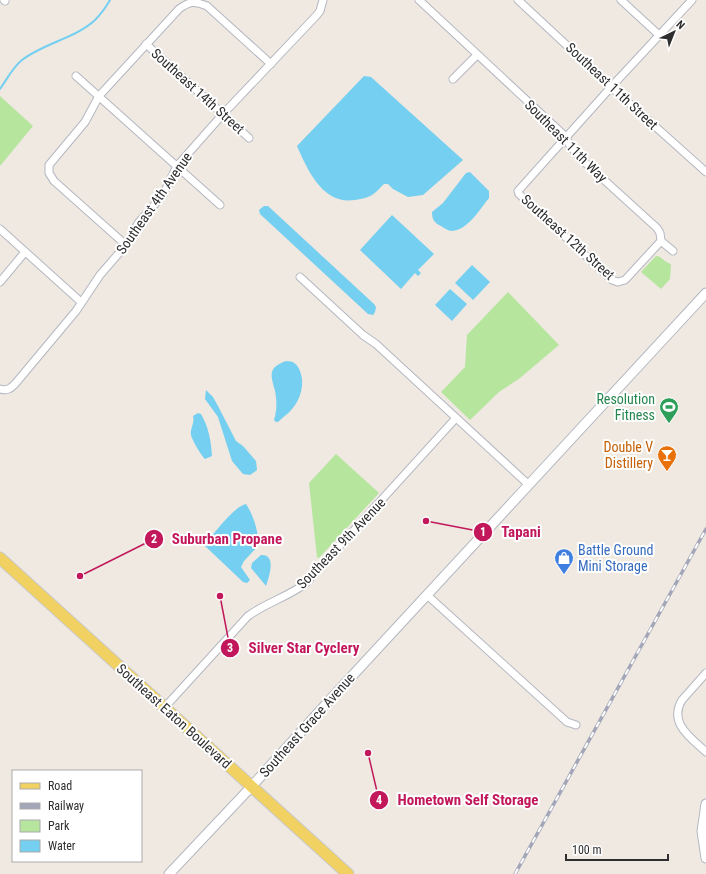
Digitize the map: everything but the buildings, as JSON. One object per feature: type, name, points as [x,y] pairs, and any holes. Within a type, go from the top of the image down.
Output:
[{"type":"main road","name":"Southeast Eaton Boulevard","points":[[0,558],[348,874]]},
{"type":"street","name":"Southeast 4th Avenue","points":[[2,390],[9,389],[15,384],[76,311],[100,274],[126,245],[139,222],[163,195],[177,166],[223,114],[316,16],[320,11],[322,0]]},
{"type":"street","name":"Southeast 11th Way","points":[[419,0],[566,137],[570,146],[580,159],[657,228],[660,233],[661,241],[673,251]]},
{"type":"street","name":"Southeast 11th Street","points":[[518,0],[706,172]]},
{"type":"street","points":[[621,0],[659,35]]},
{"type":"street","points":[[566,137],[692,0]]},
{"type":"street","points":[[126,245],[54,181],[49,173],[49,165],[84,122],[99,96],[179,9],[188,3],[198,2],[207,6],[271,64]]},
{"type":"street","name":"Southeast 14th Street","points":[[146,44],[249,138]]},
{"type":"street","points":[[453,79],[477,55]]},
{"type":"street","points":[[76,76],[220,205]]},
{"type":"street","name":"Southeast 12th Street","points":[[566,137],[518,191],[519,194],[612,280],[618,282],[625,280],[661,241]]},
{"type":"street","points":[[0,229],[81,302]]},
{"type":"street","points":[[0,282],[25,252]]},
{"type":"street","points":[[300,277],[529,485]]},
{"type":"street","name":"Southeast Grace Avenue","points":[[169,874],[252,786],[706,293]]},
{"type":"street","name":"Southeast 9th Avenue","points":[[165,707],[248,616],[292,593],[305,584],[456,418]]},
{"type":"street","points":[[427,595],[567,722],[576,725]]},
{"type":"street","points":[[706,673],[682,700],[677,714],[683,731],[706,752]]},
{"type":"street","points":[[706,804],[702,831],[706,858]]},
{"type":"green space","points":[[0,96],[33,126],[0,166]]},
{"type":"green space","points":[[656,256],[671,264],[670,279],[661,289],[641,272]]},
{"type":"green space","points":[[508,292],[559,345],[520,378],[499,392],[470,420],[441,392],[465,367],[467,335]]},
{"type":"green space","points":[[336,454],[379,493],[319,558],[317,557],[309,483]]},
{"type":"water","points":[[364,76],[371,77],[463,160],[423,195],[408,197],[393,189],[388,184],[384,184],[374,194],[368,197],[355,200],[344,200],[325,192],[306,166],[297,146]]},
{"type":"water","points":[[470,172],[489,191],[489,198],[478,213],[463,227],[458,230],[449,230],[435,222],[432,212],[443,203],[466,173]]},
{"type":"water","points":[[264,206],[268,206],[374,304],[376,307],[373,315],[368,314],[260,214],[259,210]]},
{"type":"water","points":[[392,215],[434,254],[418,270],[421,273],[418,276],[415,273],[401,289],[360,250]]},
{"type":"water","points":[[472,265],[490,282],[473,300],[455,283]]},
{"type":"water","points":[[450,289],[467,304],[452,321],[435,305]]},
{"type":"water","points":[[286,361],[293,362],[299,369],[302,386],[298,401],[289,412],[278,422],[276,422],[274,420],[276,398],[272,381],[272,373],[276,366]]},
{"type":"water","points":[[206,390],[213,397],[236,441],[243,446],[256,461],[257,470],[250,475],[243,474],[232,461],[218,417],[205,399]]},
{"type":"water","points":[[198,413],[201,414],[204,419],[210,440],[212,456],[205,459],[191,435],[193,416]]},
{"type":"water","points":[[246,504],[258,536],[258,546],[244,561],[241,567],[250,580],[247,583],[243,582],[204,545],[235,510]]},
{"type":"water","points":[[261,555],[269,558],[271,567],[266,586],[251,568],[252,563]]},
{"type":"waterway","points":[[0,89],[22,60],[40,49],[87,26],[95,20],[110,0]]},
{"type":"railway","points":[[515,874],[706,529]]},
{"type":"place","name":"Resolution Fitness","points":[[669,424]]},
{"type":"place","name":"Double V Distillery","points":[[667,472]]},
{"type":"place","name":"Tapani","points":[[426,521]]},
{"type":"place","name":"Battle Ground Mini Storage","points":[[564,575]]},
{"type":"place","name":"Suburban Propane","points":[[80,576]]},
{"type":"place","name":"Silver Star Cyclery","points":[[220,596]]},
{"type":"place","name":"Hometown Self Storage","points":[[368,753]]}]
